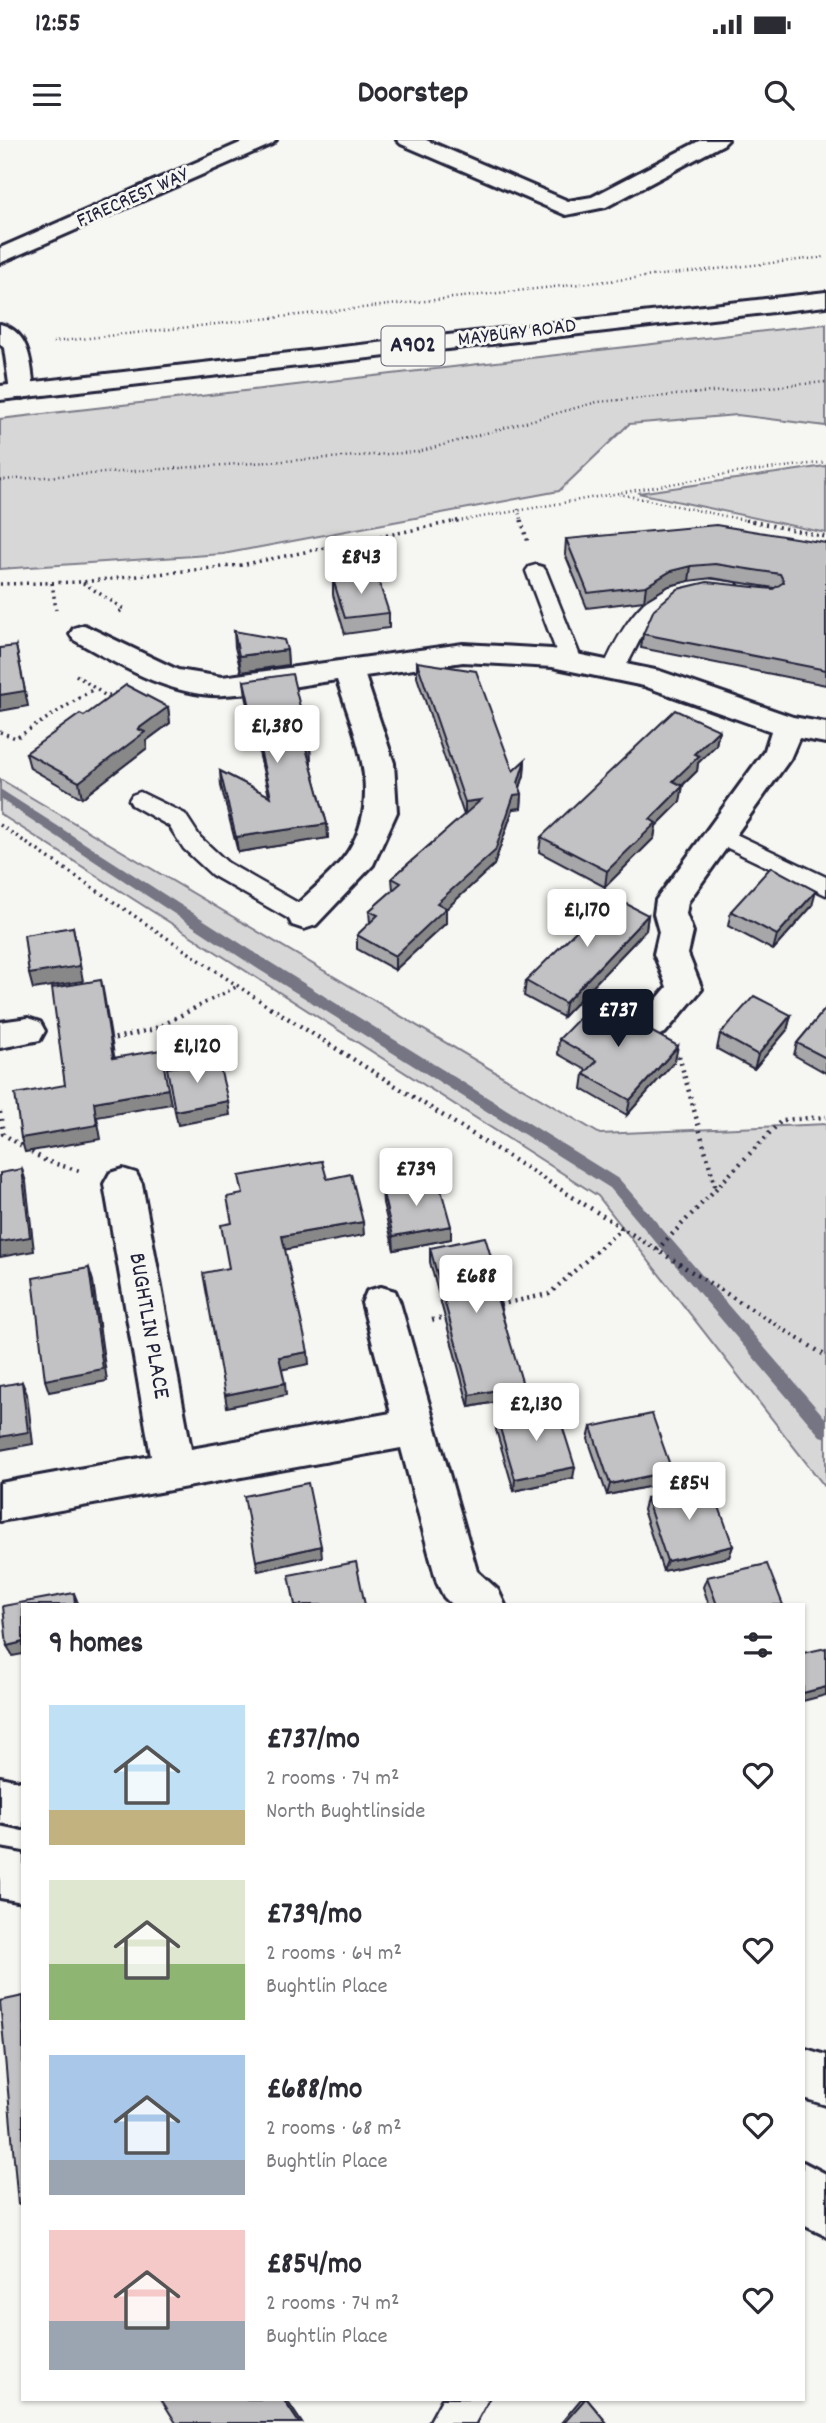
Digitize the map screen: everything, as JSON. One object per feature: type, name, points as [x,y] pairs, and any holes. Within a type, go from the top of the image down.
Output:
[{"type":"street","name":"FIRECREST WAY","points":[[0,256],[265,140]]},
{"type":"street","points":[[408,140],[566,208],[598,202],[717,140]]},
{"type":"street","name":"MAYBURY ROAD","points":[[11,392],[826,299]]},
{"type":"street","points":[[8,339],[11,392]]},
{"type":"street","points":[[84,634],[172,678],[222,686],[463,653],[552,658],[650,678],[788,726],[826,733]]},
{"type":"street","points":[[304,917],[362,858],[381,812],[379,763],[348,670]]},
{"type":"street","points":[[653,1024],[685,989],[672,965],[669,946],[676,932],[670,914],[672,900],[779,752],[788,726]]},
{"type":"street","name":"BUGHTLIN PLACE","points":[[123,1184],[174,1469]]},
{"type":"street","points":[[385,1316],[459,1583],[481,1603]]},
{"type":"street","points":[[0,1502],[416,1427]]},
{"type":"street","points":[[0,1800],[21,1805]]},
{"type":"street","points":[[0,1874],[21,1878]]},
{"type":"street","points":[[805,2074],[826,2080]]},
{"type":"street","points":[[805,2190],[826,2210]]},
{"type":"lane","points":[[536,571],[571,661]]},
{"type":"lane","points":[[613,671],[628,637],[657,600],[691,585],[748,591]]},
{"type":"lane","points":[[140,800],[177,820],[192,843],[220,869],[304,917]]},
{"type":"lane","points":[[721,835],[826,887]]},
{"type":"lane","points":[[449,2423],[466,2401]]},
{"type":"path","points":[[8,339],[826,257]]},
{"type":"path","points":[[0,481],[418,452],[597,402],[826,383]]},
{"type":"path","points":[[0,584],[81,582],[241,565],[519,509],[728,474],[826,462]]},
{"type":"path","points":[[614,493],[826,537]]},
{"type":"path","points":[[0,732],[16,738],[95,688]]},
{"type":"path","points":[[0,825],[238,986],[826,1356]]},
{"type":"path","points":[[14,1033],[46,1048],[72,1049],[154,1029],[238,986]]},
{"type":"path","points":[[653,1024],[674,1039],[716,1189]]},
{"type":"path","points":[[0,1112],[3,1134],[46,1161],[123,1184]]},
{"type":"path","points":[[657,1250],[782,1120],[826,1117]]},
{"type":"path","points":[[482,1309],[549,1294],[622,1227]]},
{"type":"path","points":[[385,1316],[456,1315]]},
{"type":"shaded area","points":[[826,324],[826,426],[737,415],[629,424],[559,491],[223,554],[0,569],[0,419]]},
{"type":"shaded area","points":[[825,466],[826,533],[638,493]]},
{"type":"shaded area","points":[[0,779],[600,1134],[826,1124],[826,1488],[598,1196],[0,814]]},
{"type":"building","points":[[716,525],[826,543],[826,670],[643,634],[654,609],[678,589],[707,582],[773,589],[784,582],[780,574],[715,564],[691,566],[671,571],[646,586],[588,593],[566,539]]},
{"type":"building","points":[[376,573],[389,613],[345,618],[333,579]]},
{"type":"building","points":[[234,631],[284,640],[287,650],[239,656]]},
{"type":"building","points":[[16,646],[25,691],[0,695],[0,648]]},
{"type":"building","points":[[417,662],[476,671],[513,771],[525,760],[518,783],[522,794],[514,795],[495,851],[437,903],[446,908],[395,956],[357,935],[378,915],[369,911],[401,883],[392,878],[481,800],[465,802]]},
{"type":"building","points":[[292,674],[310,748],[306,748],[327,824],[236,837],[220,771],[271,797],[244,681]]},
{"type":"building","points":[[126,685],[168,707],[138,729],[145,732],[79,782],[26,753],[80,714],[84,716]]},
{"type":"building","points":[[675,710],[719,730],[694,754],[699,756],[673,781],[683,786],[650,819],[656,823],[607,871],[541,837]]},
{"type":"building","points":[[771,867],[816,891],[777,935],[731,911]]},
{"type":"building","points":[[611,896],[648,915],[565,1003],[526,981]]},
{"type":"building","points":[[73,927],[80,966],[29,974],[24,935]]},
{"type":"building","points":[[101,980],[113,1058],[161,1050],[168,1089],[94,1102],[97,1125],[21,1138],[15,1094],[65,1085],[52,988]]},
{"type":"building","points":[[754,996],[791,1015],[758,1055],[720,1034]]},
{"type":"building","points":[[596,1001],[678,1046],[630,1100],[584,1074],[597,1061],[559,1039]]},
{"type":"building","points":[[826,1008],[826,1058],[797,1043]]},
{"type":"building","points":[[218,1060],[228,1101],[175,1111],[167,1068]]},
{"type":"building","points":[[322,1161],[327,1179],[351,1174],[363,1222],[282,1236],[308,1352],[279,1357],[285,1383],[225,1395],[203,1273],[229,1268],[221,1225],[232,1223],[227,1197],[243,1194],[239,1176]]},
{"type":"building","points":[[22,1169],[30,1237],[0,1242],[0,1173]]},
{"type":"building","points":[[438,1179],[451,1226],[393,1236],[382,1189]]},
{"type":"building","points":[[485,1237],[500,1287],[494,1288],[523,1385],[470,1395],[430,1248]]},
{"type":"building","points":[[89,1268],[103,1369],[45,1380],[33,1278]]},
{"type":"building","points":[[22,1382],[28,1432],[0,1437],[0,1386]]},
{"type":"building","points":[[556,1406],[575,1467],[515,1479],[497,1418]]},
{"type":"building","points":[[652,1414],[672,1471],[610,1484],[591,1427]]},
{"type":"building","points":[[308,1483],[321,1546],[256,1561],[244,1496]]},
{"type":"building","points":[[711,1484],[733,1546],[667,1561],[646,1498]]},
{"type":"building","points":[[356,1562],[365,1603],[295,1603],[289,1575]]},
{"type":"building","points":[[767,1564],[782,1603],[716,1603],[707,1577]]},
{"type":"building","points":[[74,1593],[75,1603],[21,1603],[21,1642],[7,1646],[3,1606]]},
{"type":"building","points":[[826,1648],[826,1687],[805,1692],[805,1653]]},
{"type":"building","points":[[21,1996],[21,2203],[18,2204],[0,2001]]},
{"type":"building","points":[[162,2401],[284,2401],[299,2423],[176,2423]]},
{"type":"building","points":[[583,2401],[589,2401],[607,2423],[564,2423]]},
{"type":"waterway","points":[[0,793],[263,965],[615,1184],[826,1431]]}]
